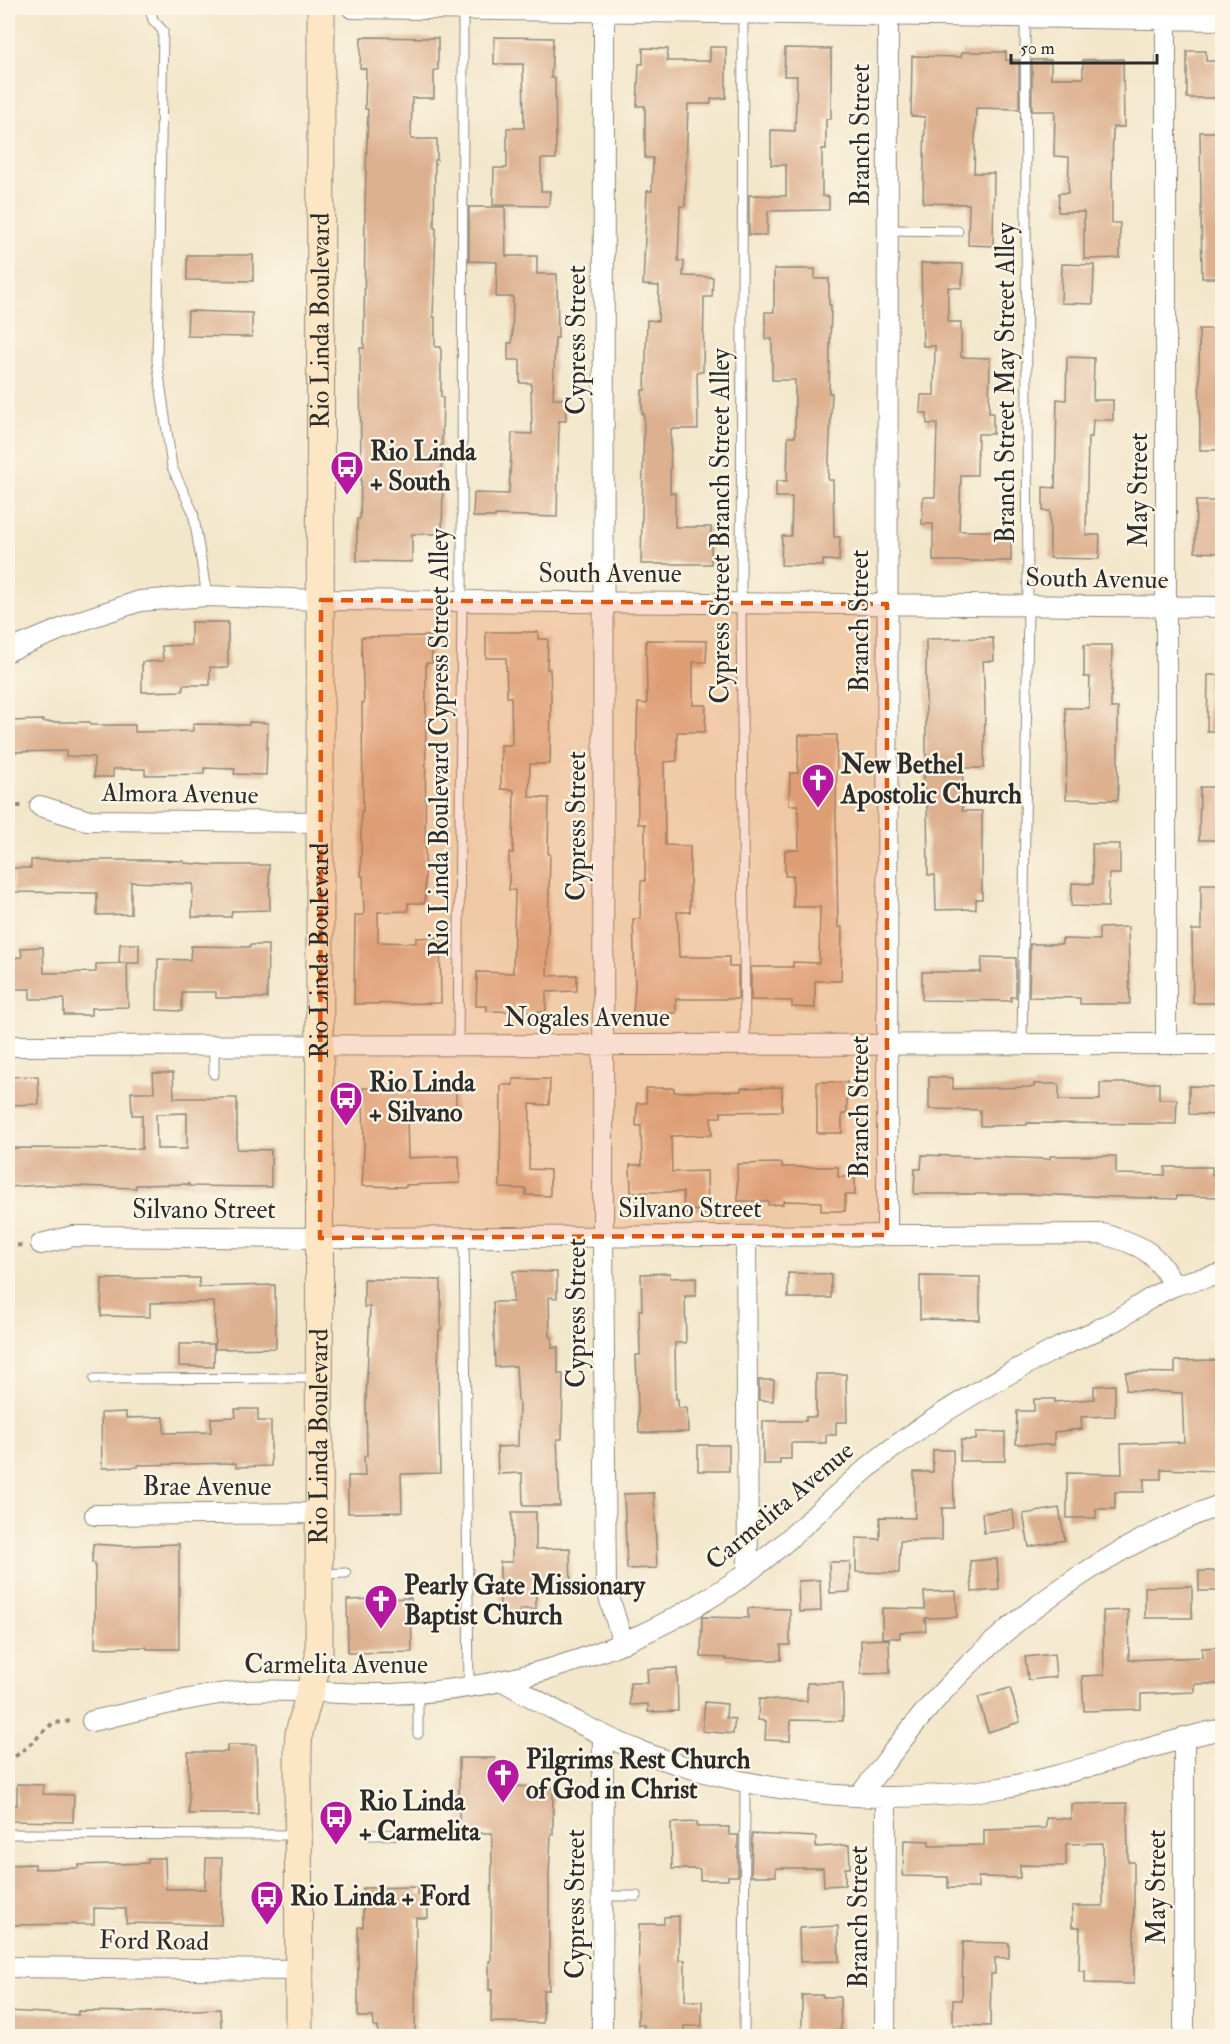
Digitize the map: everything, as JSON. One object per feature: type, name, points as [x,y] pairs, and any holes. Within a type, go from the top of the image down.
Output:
[{"type":"main road","name":"Rio Linda Boulevard","points":[[299,2037],[299,1733],[320,1657],[333,1574],[320,1513],[321,8]]},
{"type":"street","points":[[352,8],[1166,13],[1222,20]]},
{"type":"street","name":"Cypress Street","points":[[604,9],[603,1236],[606,1587],[623,1643]]},
{"type":"street","name":"Branch Street","points":[[887,1235],[888,11]]},
{"type":"street","name":"May Street","points":[[1166,13],[1166,1044]]},
{"type":"street","name":"South Avenue","points":[[8,651],[83,620],[140,601],[207,597],[321,600],[1222,607]]},
{"type":"street","name":"Almora Avenue","points":[[40,806],[86,820],[321,822]]},
{"type":"street","name":"Nogales Avenue","points":[[8,1046],[1222,1044]]},
{"type":"street","name":"Silvano Street","points":[[42,1244],[73,1236],[320,1238],[1103,1234],[1145,1249],[1164,1266],[1173,1286]]},
{"type":"street","points":[[746,1236],[748,1572]]},
{"type":"street","name":"Carmelita Avenue","points":[[92,1721],[170,1702],[250,1691],[348,1695],[418,1693],[469,1687],[547,1670],[623,1643],[681,1615],[748,1572],[781,1546],[868,1468],[944,1412],[1008,1374],[1109,1324],[1173,1286],[1222,1274]]},
{"type":"street","points":[[859,1796],[916,1722],[950,1683],[1026,1614],[1111,1557],[1156,1532],[1222,1504]]},
{"type":"street","name":"Brae Avenue","points":[[95,1515],[320,1513]]},
{"type":"street","points":[[503,1681],[567,1718],[603,1735],[688,1768],[793,1791],[859,1796],[948,1794],[995,1789],[1065,1774],[1184,1737],[1222,1729]]},
{"type":"street","name":"Cypress Street","points":[[602,2037],[603,1735]]},
{"type":"street","name":"May Street","points":[[1184,1737],[1184,2037]]},
{"type":"street","name":"Branch Street","points":[[885,2037],[886,1797]]},
{"type":"street","name":"Ford Road","points":[[8,1966],[299,1970]]},
{"type":"lane","points":[[150,8],[153,20],[163,31],[157,361],[172,467],[194,512],[207,597]]},
{"type":"lane","name":"Rio Linda Boulevard Cypress Street Alley","points":[[458,1046],[462,601],[463,9]]},
{"type":"lane","name":"Cypress Street Branch Street Alley","points":[[743,10],[741,602],[745,1045]]},
{"type":"lane","name":"Branch Street May Street Alley","points":[[1022,1045],[1028,605],[1025,12]]},
{"type":"lane","points":[[888,230],[958,231]]},
{"type":"lane","points":[[214,1046],[214,1074]]},
{"type":"lane","points":[[464,1237],[469,1687]]},
{"type":"lane","points":[[94,1379],[320,1378]]},
{"type":"lane","points":[[418,1693],[418,1734]]},
{"type":"lane","points":[[744,2037],[745,1782]]},
{"type":"lane","points":[[8,1834],[299,1835]]},
{"type":"lane","points":[[370,1835],[417,1834]]},
{"type":"lane","points":[[603,1896],[637,1896]]},
{"type":"path","points":[[8,1762],[53,1723],[61,1721]]},
{"type":"highlighted area","points":[[321,600],[887,604],[887,1235],[320,1238]]},
{"type":"building","points":[[361,37],[438,38],[438,70],[434,70],[434,98],[412,98],[411,139],[437,139],[433,317],[435,317],[435,347],[441,347],[442,534],[412,534],[412,562],[357,561],[357,519],[360,519],[361,478],[360,348],[364,348],[368,109],[365,109],[366,69],[360,68]]},
{"type":"building","points":[[494,37],[553,38],[551,78],[555,78],[556,159],[541,159],[541,191],[550,191],[549,206],[493,205],[494,168],[507,168],[507,128],[524,128],[523,64],[494,64]]},
{"type":"building","points":[[710,47],[726,47],[726,98],[711,99],[711,104],[688,104],[685,206],[680,206],[678,261],[684,261],[683,276],[713,277],[712,297],[704,297],[703,372],[697,372],[698,429],[671,429],[670,493],[675,493],[675,527],[711,527],[711,564],[641,564],[644,414],[642,414],[642,390],[645,390],[647,320],[658,321],[659,286],[643,285],[647,191],[652,191],[653,158],[645,158],[645,106],[637,106],[639,64],[643,64],[643,48],[668,49],[667,61],[710,61]]},
{"type":"building","points":[[785,48],[831,49],[831,119],[826,119],[826,149],[822,149],[822,196],[829,197],[829,210],[768,211],[767,235],[749,235],[749,195],[786,196],[786,165],[771,165],[771,130],[795,131],[797,76],[784,76]]},
{"type":"building","points":[[1187,51],[1206,51],[1206,61],[1216,61],[1216,98],[1187,98]]},
{"type":"building","points":[[962,52],[1006,52],[1006,60],[1019,60],[1019,109],[976,108],[974,173],[994,173],[993,246],[968,245],[969,204],[923,203],[925,117],[911,116],[912,56],[961,57]]},
{"type":"building","points":[[1123,59],[1124,127],[1113,127],[1112,176],[1112,223],[1120,223],[1120,258],[1084,259],[1084,212],[1058,212],[1059,193],[1068,193],[1069,157],[1054,156],[1055,111],[1032,111],[1032,60],[1051,60],[1051,78],[1083,78],[1083,60]]},
{"type":"building","points":[[1200,132],[1222,132],[1222,278],[1202,278]]},
{"type":"building","points":[[469,207],[505,207],[506,256],[537,256],[537,274],[557,274],[558,338],[555,338],[553,399],[565,399],[566,421],[559,421],[557,517],[495,515],[495,517],[473,517],[474,493],[509,494],[512,433],[532,434],[531,383],[520,383],[520,360],[508,360],[508,343],[512,343],[513,297],[496,297],[497,262],[469,261]]},
{"type":"building","points":[[187,255],[253,255],[253,281],[187,280]]},
{"type":"building","points":[[921,263],[963,264],[962,288],[948,287],[948,322],[961,322],[961,357],[990,358],[989,413],[993,413],[993,434],[978,434],[977,475],[961,475],[959,531],[1011,531],[1011,561],[933,561],[933,524],[922,524],[923,497],[935,497],[937,424],[927,424],[927,413],[920,413],[921,395],[934,395],[935,346],[923,346]]},
{"type":"building","points":[[1062,264],[1094,265],[1093,304],[1061,303]]},
{"type":"building","points":[[774,269],[815,269],[815,279],[829,279],[829,305],[831,305],[829,393],[832,393],[828,480],[833,480],[834,537],[840,537],[839,561],[823,560],[823,566],[781,565],[782,536],[791,536],[792,497],[776,497],[776,481],[787,481],[788,437],[795,437],[795,380],[772,380],[772,339],[765,339],[765,312],[774,312]]},
{"type":"building","points":[[188,311],[252,313],[252,337],[187,336]]},
{"type":"building","points":[[1199,329],[1222,329],[1222,450],[1200,450]]},
{"type":"building","points":[[1067,357],[1094,358],[1093,400],[1113,400],[1113,420],[1093,420],[1092,437],[1088,437],[1086,535],[1100,535],[1099,559],[1050,558],[1050,511],[1043,511],[1043,487],[1055,488],[1057,399],[1066,400]]},
{"type":"building","points":[[1196,501],[1222,501],[1222,553],[1195,552]]},
{"type":"building","points":[[191,622],[228,622],[228,668],[210,667],[210,685],[183,685],[183,691],[142,692],[142,662],[163,661],[162,646],[191,645]]},
{"type":"building","points":[[486,632],[538,632],[538,639],[548,639],[547,669],[550,669],[551,696],[550,764],[530,764],[529,797],[549,798],[547,976],[577,975],[577,991],[546,992],[546,1012],[487,1011],[487,1006],[476,1006],[477,972],[513,973],[515,890],[509,890],[509,853],[513,853],[514,790],[501,789],[501,745],[512,745],[511,697],[507,697],[506,658],[486,658]]},
{"type":"building","points":[[432,636],[432,663],[426,663],[425,903],[408,903],[408,911],[378,912],[378,942],[416,943],[416,938],[440,937],[441,1003],[354,1004],[355,915],[364,915],[363,876],[361,876],[362,703],[364,703],[361,637]]},
{"type":"building","points":[[993,638],[994,661],[983,661],[984,768],[963,768],[962,811],[982,811],[982,899],[976,899],[976,909],[936,910],[935,875],[928,875],[927,800],[924,800],[926,639]]},
{"type":"building","points":[[646,640],[707,641],[706,662],[693,662],[693,705],[706,705],[705,732],[677,732],[677,761],[664,762],[665,845],[690,846],[690,912],[677,912],[679,957],[729,957],[729,967],[738,967],[738,999],[676,999],[676,1013],[633,1012],[635,988],[633,919],[640,919],[641,881],[645,881],[645,824],[638,824],[637,725],[638,703],[647,704]]},
{"type":"building","points":[[1084,645],[1112,645],[1111,708],[1118,708],[1118,800],[1066,799],[1065,708],[1089,708],[1090,677],[1084,677]]},
{"type":"building","points":[[1208,675],[1222,675],[1222,731],[1207,731]]},
{"type":"building","points":[[43,720],[43,722],[90,722],[90,725],[135,725],[135,732],[193,731],[193,724],[268,723],[266,775],[234,774],[235,769],[204,768],[204,774],[145,775],[145,769],[113,769],[113,777],[94,777],[94,757],[66,756],[66,751],[8,752],[8,721]]},
{"type":"building","points":[[799,735],[837,735],[836,817],[838,927],[842,927],[841,981],[815,981],[815,1008],[792,1007],[792,1001],[751,1000],[751,967],[793,967],[793,962],[819,963],[820,907],[793,907],[793,876],[785,876],[785,850],[799,850],[798,805],[789,805],[790,773],[798,773]]},
{"type":"building","points":[[1200,787],[1222,787],[1222,840],[1199,840]]},
{"type":"building","points":[[1092,844],[1120,844],[1120,874],[1109,874],[1108,907],[1071,906],[1072,883],[1093,884]]},
{"type":"building","points":[[31,860],[149,860],[184,861],[184,863],[211,865],[269,865],[270,910],[232,911],[231,917],[192,917],[193,884],[131,882],[131,914],[97,915],[97,893],[13,892],[13,868],[31,868]]},
{"type":"building","points":[[1201,884],[1222,884],[1222,1003],[1193,1003],[1192,930],[1201,930]]},
{"type":"building","points":[[1128,927],[1130,1004],[1080,1004],[1080,998],[1029,997],[1030,944],[1062,944],[1062,939],[1099,940],[1099,928]]},
{"type":"building","points":[[120,944],[139,944],[139,963],[119,963]]},
{"type":"building","points":[[250,945],[268,945],[267,998],[216,998],[216,992],[182,992],[182,1011],[157,1010],[158,959],[190,960],[191,946],[250,947]]},
{"type":"building","points":[[43,947],[44,973],[96,972],[96,964],[127,963],[128,1007],[91,1008],[91,1015],[64,1015],[64,999],[30,999],[30,989],[8,989],[8,958],[22,957],[21,948]]},
{"type":"building","points":[[982,957],[1016,958],[1016,997],[1011,997],[1011,1001],[922,1000],[922,972],[981,972]]},
{"type":"building","points":[[153,1073],[173,1073],[174,1098],[237,1098],[237,1149],[271,1150],[271,1187],[189,1186],[189,1184],[136,1185],[136,1188],[44,1185],[8,1187],[8,1148],[142,1149],[142,1115],[132,1115],[131,1092],[154,1092]],"holes":[[[187,1113],[187,1149],[157,1149],[156,1114]]]},
{"type":"building","points":[[38,1076],[39,1104],[8,1105],[8,1077]]},
{"type":"building","points":[[929,1077],[953,1078],[953,1089],[1034,1087],[1034,1084],[1059,1084],[1059,1100],[1100,1100],[1100,1083],[1159,1083],[1159,1099],[1177,1099],[1176,1124],[1027,1123],[1027,1125],[980,1126],[980,1110],[929,1109]]},
{"type":"building","points":[[513,1079],[550,1079],[549,1105],[530,1104],[529,1169],[550,1170],[550,1196],[526,1195],[526,1189],[500,1188],[501,1085],[513,1085]]},
{"type":"building","points":[[817,1082],[847,1082],[847,1114],[842,1114],[842,1133],[817,1133]]},
{"type":"building","points":[[1189,1086],[1222,1087],[1222,1115],[1189,1114]]},
{"type":"building","points":[[782,1087],[782,1111],[721,1112],[721,1117],[711,1117],[712,1135],[671,1136],[672,1172],[707,1171],[708,1210],[684,1211],[683,1192],[631,1192],[630,1165],[642,1165],[641,1126],[636,1126],[637,1103],[646,1103],[646,1088],[674,1088],[674,1092],[741,1091],[741,1088]]},
{"type":"building","points":[[363,1088],[407,1088],[407,1092],[456,1091],[456,1116],[407,1117],[408,1158],[459,1156],[460,1183],[406,1185],[406,1187],[362,1186]]},
{"type":"building","points":[[922,1155],[1050,1159],[1050,1156],[1116,1156],[1116,1174],[1165,1175],[1165,1167],[1212,1167],[1212,1175],[1222,1175],[1222,1197],[1177,1196],[1176,1199],[1024,1194],[914,1194],[915,1169],[921,1169]]},
{"type":"building","points":[[782,1163],[782,1167],[838,1167],[838,1177],[855,1177],[855,1195],[845,1195],[845,1211],[821,1211],[821,1202],[783,1201],[783,1204],[768,1205],[768,1201],[738,1201],[737,1164]]},
{"type":"building","points":[[513,1271],[557,1272],[557,1298],[549,1297],[552,1348],[558,1347],[558,1374],[563,1374],[562,1439],[557,1439],[560,1506],[523,1506],[522,1473],[498,1474],[497,1447],[518,1446],[519,1401],[516,1366],[495,1367],[493,1302],[513,1302]]},
{"type":"building","points":[[670,1273],[670,1278],[696,1277],[696,1296],[685,1296],[686,1343],[675,1343],[676,1399],[678,1399],[678,1408],[687,1408],[688,1432],[639,1433],[636,1355],[640,1355],[641,1274]]},
{"type":"building","points":[[788,1273],[831,1274],[831,1298],[788,1298]]},
{"type":"building","points":[[920,1276],[980,1277],[980,1320],[920,1319]]},
{"type":"building","points":[[199,1278],[199,1287],[275,1285],[276,1348],[215,1349],[214,1302],[150,1303],[150,1317],[101,1316],[102,1279]]},
{"type":"building","points":[[364,1279],[441,1280],[438,1373],[440,1473],[401,1474],[402,1512],[348,1513],[348,1476],[365,1476],[364,1456],[367,1456],[366,1401],[370,1307],[364,1307]]},
{"type":"building","points":[[179,1344],[214,1344],[214,1367],[179,1366]]},
{"type":"building","points":[[1217,1360],[1218,1471],[1161,1469],[1161,1479],[1144,1479],[1144,1492],[1115,1492],[1115,1509],[1096,1509],[1096,1518],[1067,1518],[1067,1473],[1122,1474],[1121,1444],[1184,1442],[1182,1393],[1126,1390],[1126,1372],[1175,1373],[1175,1361]]},
{"type":"building","points":[[816,1374],[846,1374],[847,1422],[836,1422],[836,1435],[826,1435],[826,1443],[791,1443],[791,1459],[780,1459],[780,1464],[763,1464],[763,1421],[806,1421],[806,1417],[816,1417]]},
{"type":"building","points":[[759,1380],[774,1380],[773,1401],[759,1400]]},
{"type":"building","points":[[1115,1385],[1115,1416],[1081,1417],[1082,1429],[1054,1432],[1054,1445],[1016,1444],[1017,1411],[1034,1411],[1034,1399],[1055,1399],[1055,1402],[1094,1399],[1094,1386]]},
{"type":"building","points":[[235,1409],[258,1409],[258,1421],[271,1421],[271,1466],[236,1467],[236,1463],[102,1468],[101,1413],[126,1412],[126,1418],[164,1417],[164,1433],[211,1432],[211,1418],[236,1417]]},
{"type":"building","points":[[976,1432],[1005,1432],[1005,1461],[960,1461],[961,1440],[976,1440]]},
{"type":"building","points":[[698,1445],[729,1445],[729,1471],[698,1471]]},
{"type":"building","points":[[933,1450],[953,1450],[954,1508],[942,1508],[942,1540],[900,1541],[899,1573],[856,1572],[856,1538],[880,1539],[880,1517],[915,1518],[914,1472],[933,1472]]},
{"type":"building","points":[[654,1493],[657,1568],[627,1569],[624,1494]]},
{"type":"building","points":[[1059,1508],[1065,1540],[1029,1547],[1023,1514]]},
{"type":"building","points":[[1013,1510],[1015,1529],[984,1533],[982,1513]]},
{"type":"building","points":[[512,1512],[536,1512],[536,1549],[570,1548],[571,1593],[536,1593],[536,1609],[520,1609],[520,1617],[500,1617],[500,1562],[512,1562]]},
{"type":"building","points":[[93,1544],[124,1546],[179,1544],[179,1649],[95,1648]]},
{"type":"building","points":[[997,1559],[999,1590],[972,1592],[970,1561]]},
{"type":"building","points":[[829,1562],[850,1562],[850,1592],[830,1593]]},
{"type":"building","points":[[1199,1571],[1222,1571],[1222,1591],[1199,1591]]},
{"type":"building","points":[[820,1580],[821,1611],[799,1612],[798,1581]]},
{"type":"building","points":[[1192,1586],[1192,1618],[1145,1618],[1145,1587]]},
{"type":"building","points":[[956,1591],[957,1617],[925,1618],[926,1631],[900,1632],[900,1638],[882,1638],[882,1608],[925,1609],[924,1592]]},
{"type":"building","points":[[411,1598],[412,1652],[348,1653],[347,1600]]},
{"type":"building","points":[[748,1608],[790,1609],[790,1645],[781,1645],[781,1660],[726,1660],[726,1658],[701,1657],[702,1617],[748,1618]]},
{"type":"building","points":[[1128,1610],[1129,1660],[1202,1657],[1202,1648],[1222,1647],[1222,1684],[1195,1684],[1195,1692],[1141,1694],[1141,1709],[1084,1711],[1082,1676],[1104,1675],[1103,1611]]},
{"type":"building","points":[[889,1639],[890,1673],[861,1674],[861,1640]]},
{"type":"building","points":[[1054,1654],[1056,1677],[1028,1680],[1025,1657]]},
{"type":"building","points":[[677,1668],[678,1711],[648,1712],[648,1704],[630,1705],[630,1683],[648,1683],[647,1669]]},
{"type":"building","points":[[807,1683],[843,1683],[843,1721],[791,1720],[790,1741],[765,1740],[766,1721],[758,1720],[759,1699],[807,1701]]},
{"type":"building","points":[[1010,1688],[1020,1722],[988,1732],[978,1697]]},
{"type":"building","points":[[705,1702],[727,1704],[726,1718],[735,1719],[733,1734],[702,1731]]},
{"type":"building","points":[[227,1745],[256,1745],[258,1814],[189,1814],[188,1752],[227,1752]]},
{"type":"building","points":[[459,1758],[495,1758],[495,1786],[553,1787],[553,1834],[551,1834],[549,1875],[549,1990],[543,1990],[543,2023],[491,2022],[492,1990],[489,1990],[489,1961],[491,1961],[492,1833],[459,1833]]},
{"type":"building","points":[[17,1784],[43,1785],[43,1794],[74,1795],[73,1822],[8,1821],[8,1804],[17,1805]]},
{"type":"building","points":[[1127,1803],[1128,1862],[1134,1862],[1134,1984],[1085,1983],[1085,1971],[1079,1971],[1080,1927],[1072,1927],[1072,1906],[1103,1906],[1103,1843],[1066,1844],[1066,1866],[1020,1865],[1020,1878],[978,1877],[978,1888],[948,1888],[948,1877],[903,1876],[904,1840],[929,1841],[929,1846],[984,1845],[984,1830],[1046,1828],[1046,1818],[1071,1819],[1071,1804]]},
{"type":"building","points":[[697,1822],[697,1827],[729,1827],[729,1835],[738,1835],[738,1876],[728,1876],[728,1880],[700,1880],[700,1869],[672,1869],[671,1823]]},
{"type":"building","points":[[752,1834],[816,1837],[816,1847],[849,1845],[850,1868],[845,1868],[845,1885],[824,1886],[823,1868],[776,1868],[776,1876],[751,1876]]},
{"type":"building","points":[[148,1858],[165,1858],[166,1889],[205,1889],[206,1858],[222,1858],[221,1925],[126,1923],[126,1909],[94,1908],[94,1924],[8,1925],[8,1865],[35,1864],[35,1869],[78,1868],[78,1865],[148,1863]]},
{"type":"building","points":[[417,1887],[417,1895],[427,1895],[428,1918],[416,1918],[415,2037],[378,2037],[378,2027],[374,2027],[373,2017],[358,2017],[358,1927],[363,1927],[363,1888]]},
{"type":"building","points":[[679,1916],[679,1960],[685,1960],[685,2001],[702,2001],[702,2026],[684,2026],[684,2037],[644,2037],[644,2025],[638,2025],[639,1924],[664,1924],[664,1917]]},
{"type":"building","points":[[838,1926],[839,1961],[800,1962],[799,1928]]},
{"type":"building","points":[[963,1942],[1009,1943],[1009,1958],[995,1958],[995,1974],[991,1974],[990,2026],[953,2025],[953,2000],[962,2000]]},
{"type":"building","points":[[802,1995],[840,1997],[841,2030],[802,2030]]},
{"type":"building","points":[[220,2009],[222,2037],[8,2037],[8,2011],[78,2015],[78,2011],[144,2012]]},
{"type":"place","name":"Rio Linda + South","points":[[347,496]]},
{"type":"place","name":"New Bethel Apostolic Church","points":[[818,809]]},
{"type":"place","name":"Rio Linda + Silvano","points":[[346,1127]]},
{"type":"place","name":"Pearly Gate Missionary Baptist Church","points":[[381,1630]]},
{"type":"place","name":"Pilgrims Rest Church of God in Christ","points":[[503,1804]]},
{"type":"place","name":"Rio Linda + Carmelita","points":[[336,1846]]},
{"type":"place","name":"Rio Linda + Ford","points":[[267,1926]]}]
